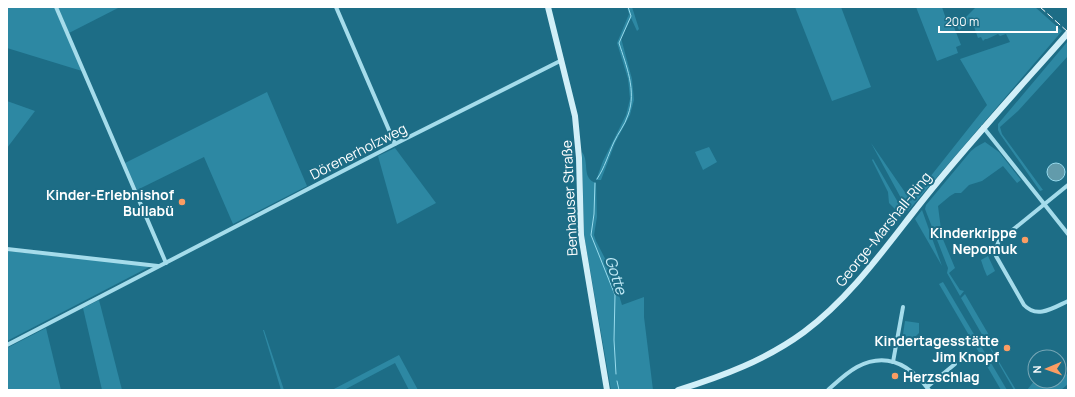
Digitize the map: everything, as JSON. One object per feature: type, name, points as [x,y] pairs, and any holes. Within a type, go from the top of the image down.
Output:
[{"type":"main road","name":"Benhauser Straße","points":[[548,7],[562,60],[577,128],[580,173],[581,234],[606,389]]},
{"type":"main road","name":"George-Marshall-Ring","points":[[678,390],[749,365],[804,332],[824,315],[855,284],[983,127],[1068,32]]},
{"type":"street","points":[[56,7],[166,263]]},
{"type":"street","points":[[336,7],[395,144]]},
{"type":"street","name":"Dörenerholzweg","points":[[7,345],[395,144],[562,60]]},
{"type":"street","points":[[983,127],[1068,234]]},
{"type":"street","points":[[1068,185],[999,241],[995,250],[996,256],[1024,304],[1029,309],[1035,312],[1042,312],[1068,301]]},
{"type":"street","name":"Dörenerholzweg","points":[[7,249],[158,266]]},
{"type":"street","points":[[893,362],[903,307]]},
{"type":"street","points":[[828,390],[857,367],[870,362],[893,362],[908,369],[928,388],[955,364]]},
{"type":"shaded area","points":[[7,7],[54,7],[82,71],[7,48]]},
{"type":"shaded area","points":[[58,7],[120,7],[69,33]]},
{"type":"shaded area","points":[[627,7],[632,7],[639,29],[637,31],[631,18],[621,38],[632,79],[634,100],[630,115],[615,143],[601,180],[596,180],[603,161],[626,115],[630,99],[628,79],[617,43],[629,14]]},
{"type":"shaded area","points":[[795,7],[841,7],[871,87],[832,101]]},
{"type":"shaded area","points":[[916,7],[942,7],[946,19],[952,22],[961,45],[956,47],[958,53],[937,61]]},
{"type":"shaded area","points":[[976,7],[1035,7],[1062,31],[908,211],[871,143],[911,201],[987,105],[960,59],[1010,42],[1006,34],[1000,36],[998,34],[983,41],[981,37],[978,38],[972,21],[959,30],[957,26]]},
{"type":"shaded area","points":[[1068,41],[1068,56],[1018,111],[1000,127],[1002,134],[1043,190],[1040,191],[1000,134],[998,124]]},
{"type":"shaded area","points":[[267,92],[307,186],[233,224],[204,157],[137,190],[125,163]]},
{"type":"shaded area","points":[[7,101],[35,111],[7,148]]},
{"type":"shaded area","points":[[985,142],[999,152],[1021,180],[1017,183],[1003,166],[982,181],[969,185],[961,193],[955,193],[950,196],[938,206],[942,237],[955,268],[949,273],[960,290],[964,291],[960,296],[947,273],[948,268],[925,209],[926,205],[971,151]]},
{"type":"shaded area","points":[[709,147],[717,162],[703,170],[695,152]]},
{"type":"shaded area","points":[[395,148],[436,203],[397,224],[378,156]]},
{"type":"shaded area","points":[[582,152],[587,174],[591,181],[596,183],[597,217],[594,235],[611,270],[622,305],[644,297],[644,317],[653,390],[611,390],[584,235]]},
{"type":"shaded area","points":[[873,159],[903,211],[901,215],[889,203],[888,192],[872,160]]},
{"type":"shaded area","points":[[1052,163],[1060,163],[1065,168],[1063,179],[1060,181],[1052,181],[1047,176],[1047,168]]},
{"type":"shaded area","points":[[922,210],[942,266],[915,219]]},
{"type":"shaded area","points":[[7,251],[151,266],[7,341]]},
{"type":"shaded area","points":[[988,256],[995,271],[987,276],[981,260]]},
{"type":"shaded area","points":[[943,282],[1007,390],[1001,390],[939,284]]},
{"type":"shaded area","points":[[965,294],[993,342],[989,345],[1016,390],[1014,390],[961,298]]},
{"type":"shaded area","points":[[99,300],[122,390],[102,390],[83,308]]},
{"type":"shaded area","points":[[905,321],[919,323],[919,333],[915,337],[902,341]]},
{"type":"shaded area","points":[[46,328],[61,390],[7,390],[7,348]]},
{"type":"shaded area","points":[[264,330],[284,390],[281,390]]},
{"type":"shaded area","points":[[399,355],[418,390],[409,390],[395,363],[344,390],[332,390]]},
{"type":"shaded area","points":[[1028,389],[1062,389],[1061,390],[1027,390]]},
{"type":"waterway","name":"Gotte","points":[[597,179],[625,122],[630,106],[630,78],[619,43],[631,16],[628,7]]},
{"type":"waterway","name":"Gotte","points":[[595,183],[594,214],[591,235],[615,295],[614,340],[616,374]]},
{"type":"waterway","name":"Gotte","points":[[617,381],[619,390]]},
{"type":"railway","points":[[1040,7],[1068,32]]},
{"type":"place","name":"Kinder-Erlebnishof Bullabü","points":[[182,202]]},
{"type":"place","name":"Kinderkrippe Nepomuk","points":[[1025,240]]},
{"type":"place","name":"Kindertagesstätte Jim Knopf","points":[[1007,348]]},
{"type":"place","name":"Herzschlag","points":[[895,376]]}]
